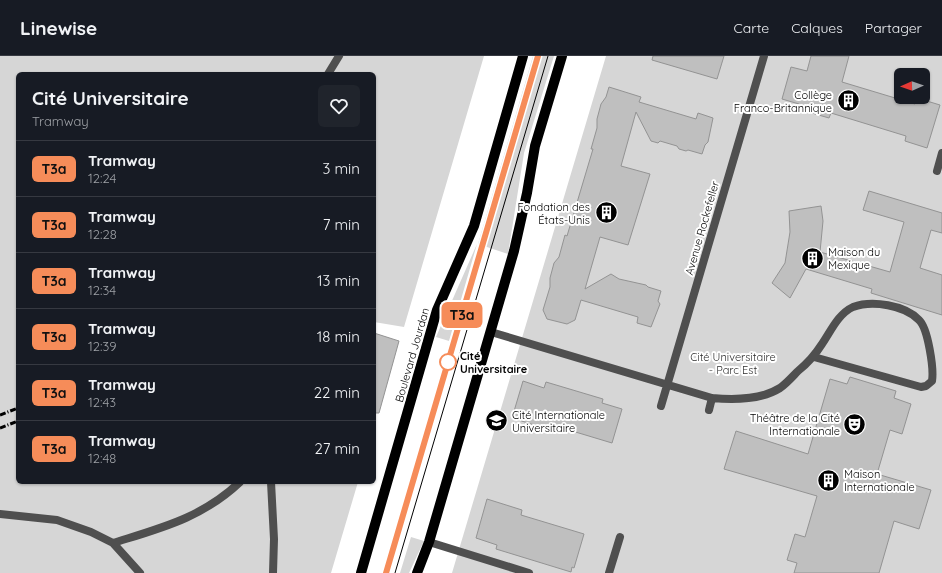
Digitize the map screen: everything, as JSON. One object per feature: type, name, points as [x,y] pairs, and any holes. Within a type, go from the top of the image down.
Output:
[{"type":"main road","name":"Boulevard Jourdan","points":[[361,573],[438,310],[474,226],[523,56]]},
{"type":"main road","points":[[417,573],[429,542],[514,251],[535,146],[562,56]]},
{"type":"street","points":[[329,72],[339,56]]},
{"type":"street","name":"Avenue Rockefeller","points":[[661,406],[764,56]]},
{"type":"street","points":[[937,172],[942,152]]},
{"type":"street","points":[[491,332],[712,398],[742,399],[780,388],[814,357],[840,317],[852,308],[869,304],[894,306],[914,316],[923,326],[931,363],[932,381],[926,386],[921,387],[814,357]]},
{"type":"street","points":[[709,410],[712,398]]},
{"type":"street","points":[[113,543],[189,518],[218,501],[238,484]]},
{"type":"street","points":[[271,484],[274,539],[273,573]]},
{"type":"street","points":[[0,514],[57,520],[91,532],[113,543],[140,573]]},
{"type":"street","points":[[609,573],[620,537]]},
{"type":"street","points":[[429,542],[529,573]]},
{"type":"green space","points":[[0,56],[484,56],[404,327],[376,322],[376,72],[16,72],[16,484],[357,484],[331,573],[0,573]]},
{"type":"green space","points":[[533,56],[554,56],[524,153],[508,254],[478,244]]},
{"type":"green space","name":"Cité Universitaire - Parc Est","points":[[606,56],[942,56],[942,573],[452,573]]},
{"type":"green space","points":[[477,244],[449,341],[436,337]]},
{"type":"green space","points":[[411,537],[424,541],[409,573],[400,573]]},
{"type":"building","points":[[653,56],[724,56],[717,79],[652,60]]},
{"type":"building","name":"Collège Franco-Britannique","points":[[811,56],[849,56],[842,82],[894,98],[894,104],[930,104],[930,102],[940,105],[927,148],[905,141],[906,136],[831,113],[829,118],[798,109],[799,104],[782,99],[791,67],[807,71]]},
{"type":"building","name":"Fondation des États-Unis","points":[[609,87],[641,97],[639,102],[696,119],[698,113],[713,118],[708,142],[705,145],[702,154],[679,149],[677,146],[660,141],[658,143],[651,141],[636,112],[621,166],[650,174],[628,245],[600,237],[585,289],[611,274],[619,279],[646,285],[661,291],[658,301],[660,304],[651,327],[637,323],[638,317],[581,300],[575,320],[567,324],[547,319],[543,310],[550,287],[550,278],[554,263],[559,257],[565,235],[567,236],[593,149],[591,149],[597,128],[597,119],[601,104],[606,97]]},
{"type":"building","name":"Maison du Mexique","points":[[869,191],[942,213],[942,233],[931,230],[920,268],[942,275],[942,315],[871,293],[872,289],[806,269],[790,298],[772,283],[785,263],[790,232],[789,211],[821,206],[823,221],[820,252],[890,272],[904,222],[863,210]]},
{"type":"building","points":[[376,334],[399,341],[379,413],[376,413]]},
{"type":"building","name":"Maison Internationale","points":[[850,377],[896,391],[894,398],[911,404],[902,434],[890,430],[877,474],[931,490],[919,529],[894,521],[879,573],[794,573],[797,563],[787,560],[795,534],[805,537],[817,496],[724,469],[736,431],[808,454],[830,379],[847,384]]},
{"type":"building","points":[[523,381],[544,388],[546,382],[603,399],[602,403],[622,409],[612,443],[549,424],[547,429],[512,418]]},
{"type":"building","points":[[487,499],[522,510],[521,515],[584,534],[574,568],[572,567],[571,572],[496,549],[497,545],[476,538]]},
{"type":"tram line","points":[[386,573],[538,56]]},
{"type":"tram line","name":"T3a","points":[[386,573],[538,56]]},
{"type":"tram line","points":[[395,573],[548,56]]},
{"type":"railway","points":[[0,415],[16,409]]},
{"type":"railway","points":[[0,428],[16,422]]},
{"type":"place","name":"Collège Franco-Britannique","points":[[848,101]]},
{"type":"place","name":"Fondation des États-Unis","points":[[606,213]]},
{"type":"place","name":"Maison du Mexique","points":[[812,258]]},
{"type":"place","name":"Cité Universitaire","points":[[448,362]]},
{"type":"place","name":"Cité Internationale Universitaire","points":[[497,421]]},
{"type":"place","name":"Théâtre de la Cité Internationale","points":[[855,424]]},
{"type":"place","name":"Maison Internationale","points":[[828,480]]}]
